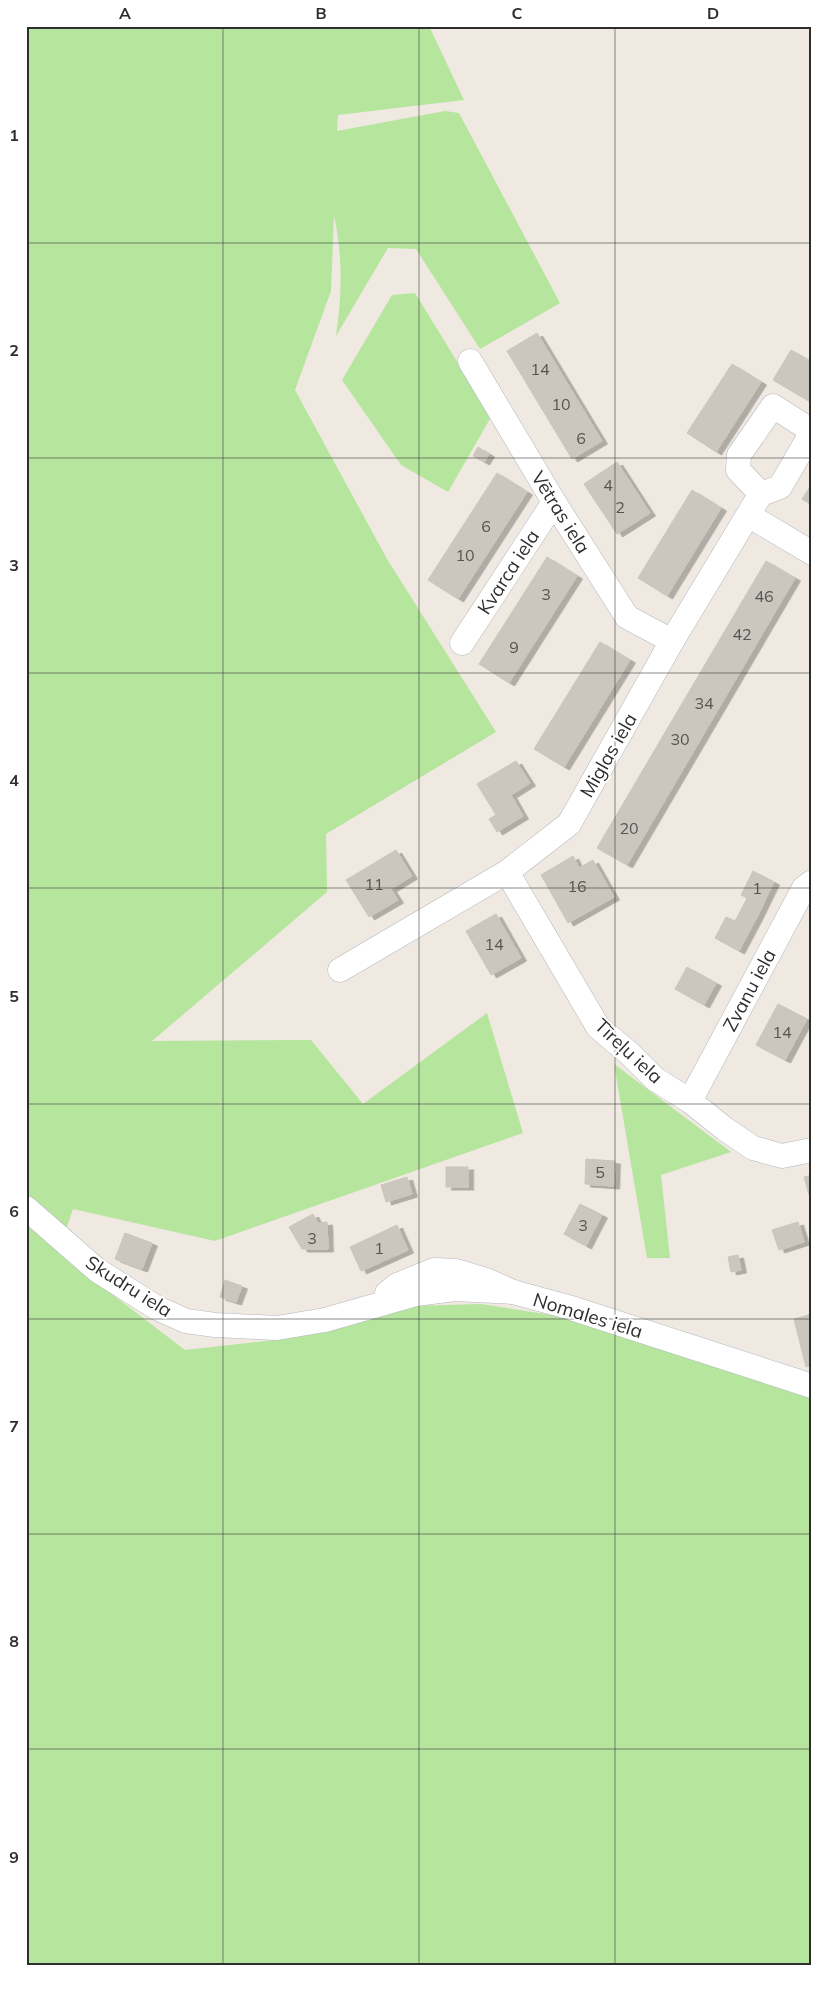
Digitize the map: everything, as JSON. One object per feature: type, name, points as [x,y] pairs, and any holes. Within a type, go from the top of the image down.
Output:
[{"type":"street","name":"Vētras iela","points":[[470,361],[554,502],[627,617],[672,641]]},
{"type":"street","points":[[773,406],[812,431],[780,488],[761,494],[738,470],[739,455],[773,406]]},
{"type":"street","name":"Miglas iela","points":[[340,970],[507,872],[568,824],[672,641],[761,494]]},
{"type":"street","name":"Kvarca iela","points":[[462,643],[554,502]]},
{"type":"street","points":[[748,515],[812,553]]},
{"type":"street","name":"Tīreļu iela","points":[[507,872],[598,1028],[630,1054],[655,1079],[690,1101],[725,1129],[753,1148],[782,1156],[812,1150]]},
{"type":"street","name":"Zvanu iela","points":[[690,1101],[804,888],[812,882]]},
{"type":"street","name":"Skudru iela","points":[[26,1208],[97,1270],[157,1308],[186,1320],[215,1325],[277,1328],[325,1320],[371,1306]]},
{"type":"street","name":"Nomales iela","points":[[371,1306],[416,1294],[454,1289],[513,1292],[568,1307],[812,1386]]},
{"type":"green space","points":[[26,26],[429,26],[464,100],[338,115],[337,131],[445,111],[459,113],[560,303],[480,349],[416,249],[388,248],[336,336],[341,276],[334,216],[331,291],[295,390],[387,559],[496,732],[326,834],[327,892],[152,1041],[311,1040],[363,1104],[487,1013],[523,1133],[215,1241],[73,1209],[58,1253],[185,1350],[284,1339],[412,1306],[481,1304],[570,1318],[812,1398],[812,1966],[26,1966]]},
{"type":"green space","points":[[415,293],[491,417],[448,492],[401,465],[342,380],[392,295]]},
{"type":"green space","points":[[614,1064],[731,1152],[661,1175],[670,1258],[647,1258]]},
{"type":"building","points":[[537,333],[602,441],[572,459],[507,351]]},
{"type":"building","points":[[791,350],[812,362],[812,403],[773,380]]},
{"type":"building","points":[[732,364],[761,382],[716,452],[687,433]]},
{"type":"building","points":[[478,447],[489,454],[484,462],[473,456]]},
{"type":"building","points":[[617,462],[650,513],[617,534],[584,484]]},
{"type":"building","points":[[497,473],[527,492],[458,599],[428,580]]},
{"type":"building","points":[[812,484],[812,505],[802,499]]},
{"type":"building","points":[[692,490],[721,508],[667,596],[638,578]]},
{"type":"building","points":[[547,557],[577,576],[509,683],[479,664]]},
{"type":"building","points":[[766,561],[795,578],[627,865],[597,848]]},
{"type":"building","points":[[600,642],[630,660],[564,767],[534,749]]},
{"type":"building","points":[[516,761],[530,783],[511,795],[523,816],[497,832],[489,819],[496,815],[477,784]]},
{"type":"building","points":[[396,850],[412,876],[391,889],[398,900],[369,917],[346,880]]},
{"type":"building","points":[[573,856],[579,868],[593,860],[614,897],[568,923],[541,875]]},
{"type":"building","points":[[753,871],[774,882],[757,917],[741,910],[747,898],[741,895]]},
{"type":"building","points":[[741,910],[757,917],[739,951],[715,938],[726,917],[735,921]]},
{"type":"building","points":[[496,914],[521,958],[491,975],[466,931]]},
{"type":"building","points":[[687,967],[716,983],[704,1005],[675,989]]},
{"type":"building","points":[[778,1004],[807,1019],[785,1060],[756,1045]]},
{"type":"building","points":[[586,1159],[615,1161],[614,1186],[585,1184]]},
{"type":"building","points":[[446,1167],[468,1167],[468,1187],[446,1187]]},
{"type":"building","points":[[812,1175],[812,1194],[809,1195],[804,1177]]},
{"type":"building","points":[[407,1177],[412,1194],[386,1202],[381,1185]]},
{"type":"building","points":[[580,1204],[602,1215],[586,1246],[564,1234]]},
{"type":"building","points":[[313,1214],[318,1223],[327,1222],[328,1249],[302,1249],[289,1227]]},
{"type":"building","points":[[798,1222],[804,1242],[779,1250],[772,1230]]},
{"type":"building","points":[[397,1225],[408,1250],[361,1271],[350,1247]]},
{"type":"building","points":[[125,1233],[152,1243],[142,1269],[115,1259]]},
{"type":"building","points":[[738,1255],[741,1270],[731,1272],[728,1257]]},
{"type":"building","points":[[225,1280],[242,1286],[236,1302],[220,1297]]},
{"type":"building","points":[[812,1314],[812,1365],[806,1367],[794,1319]]}]
